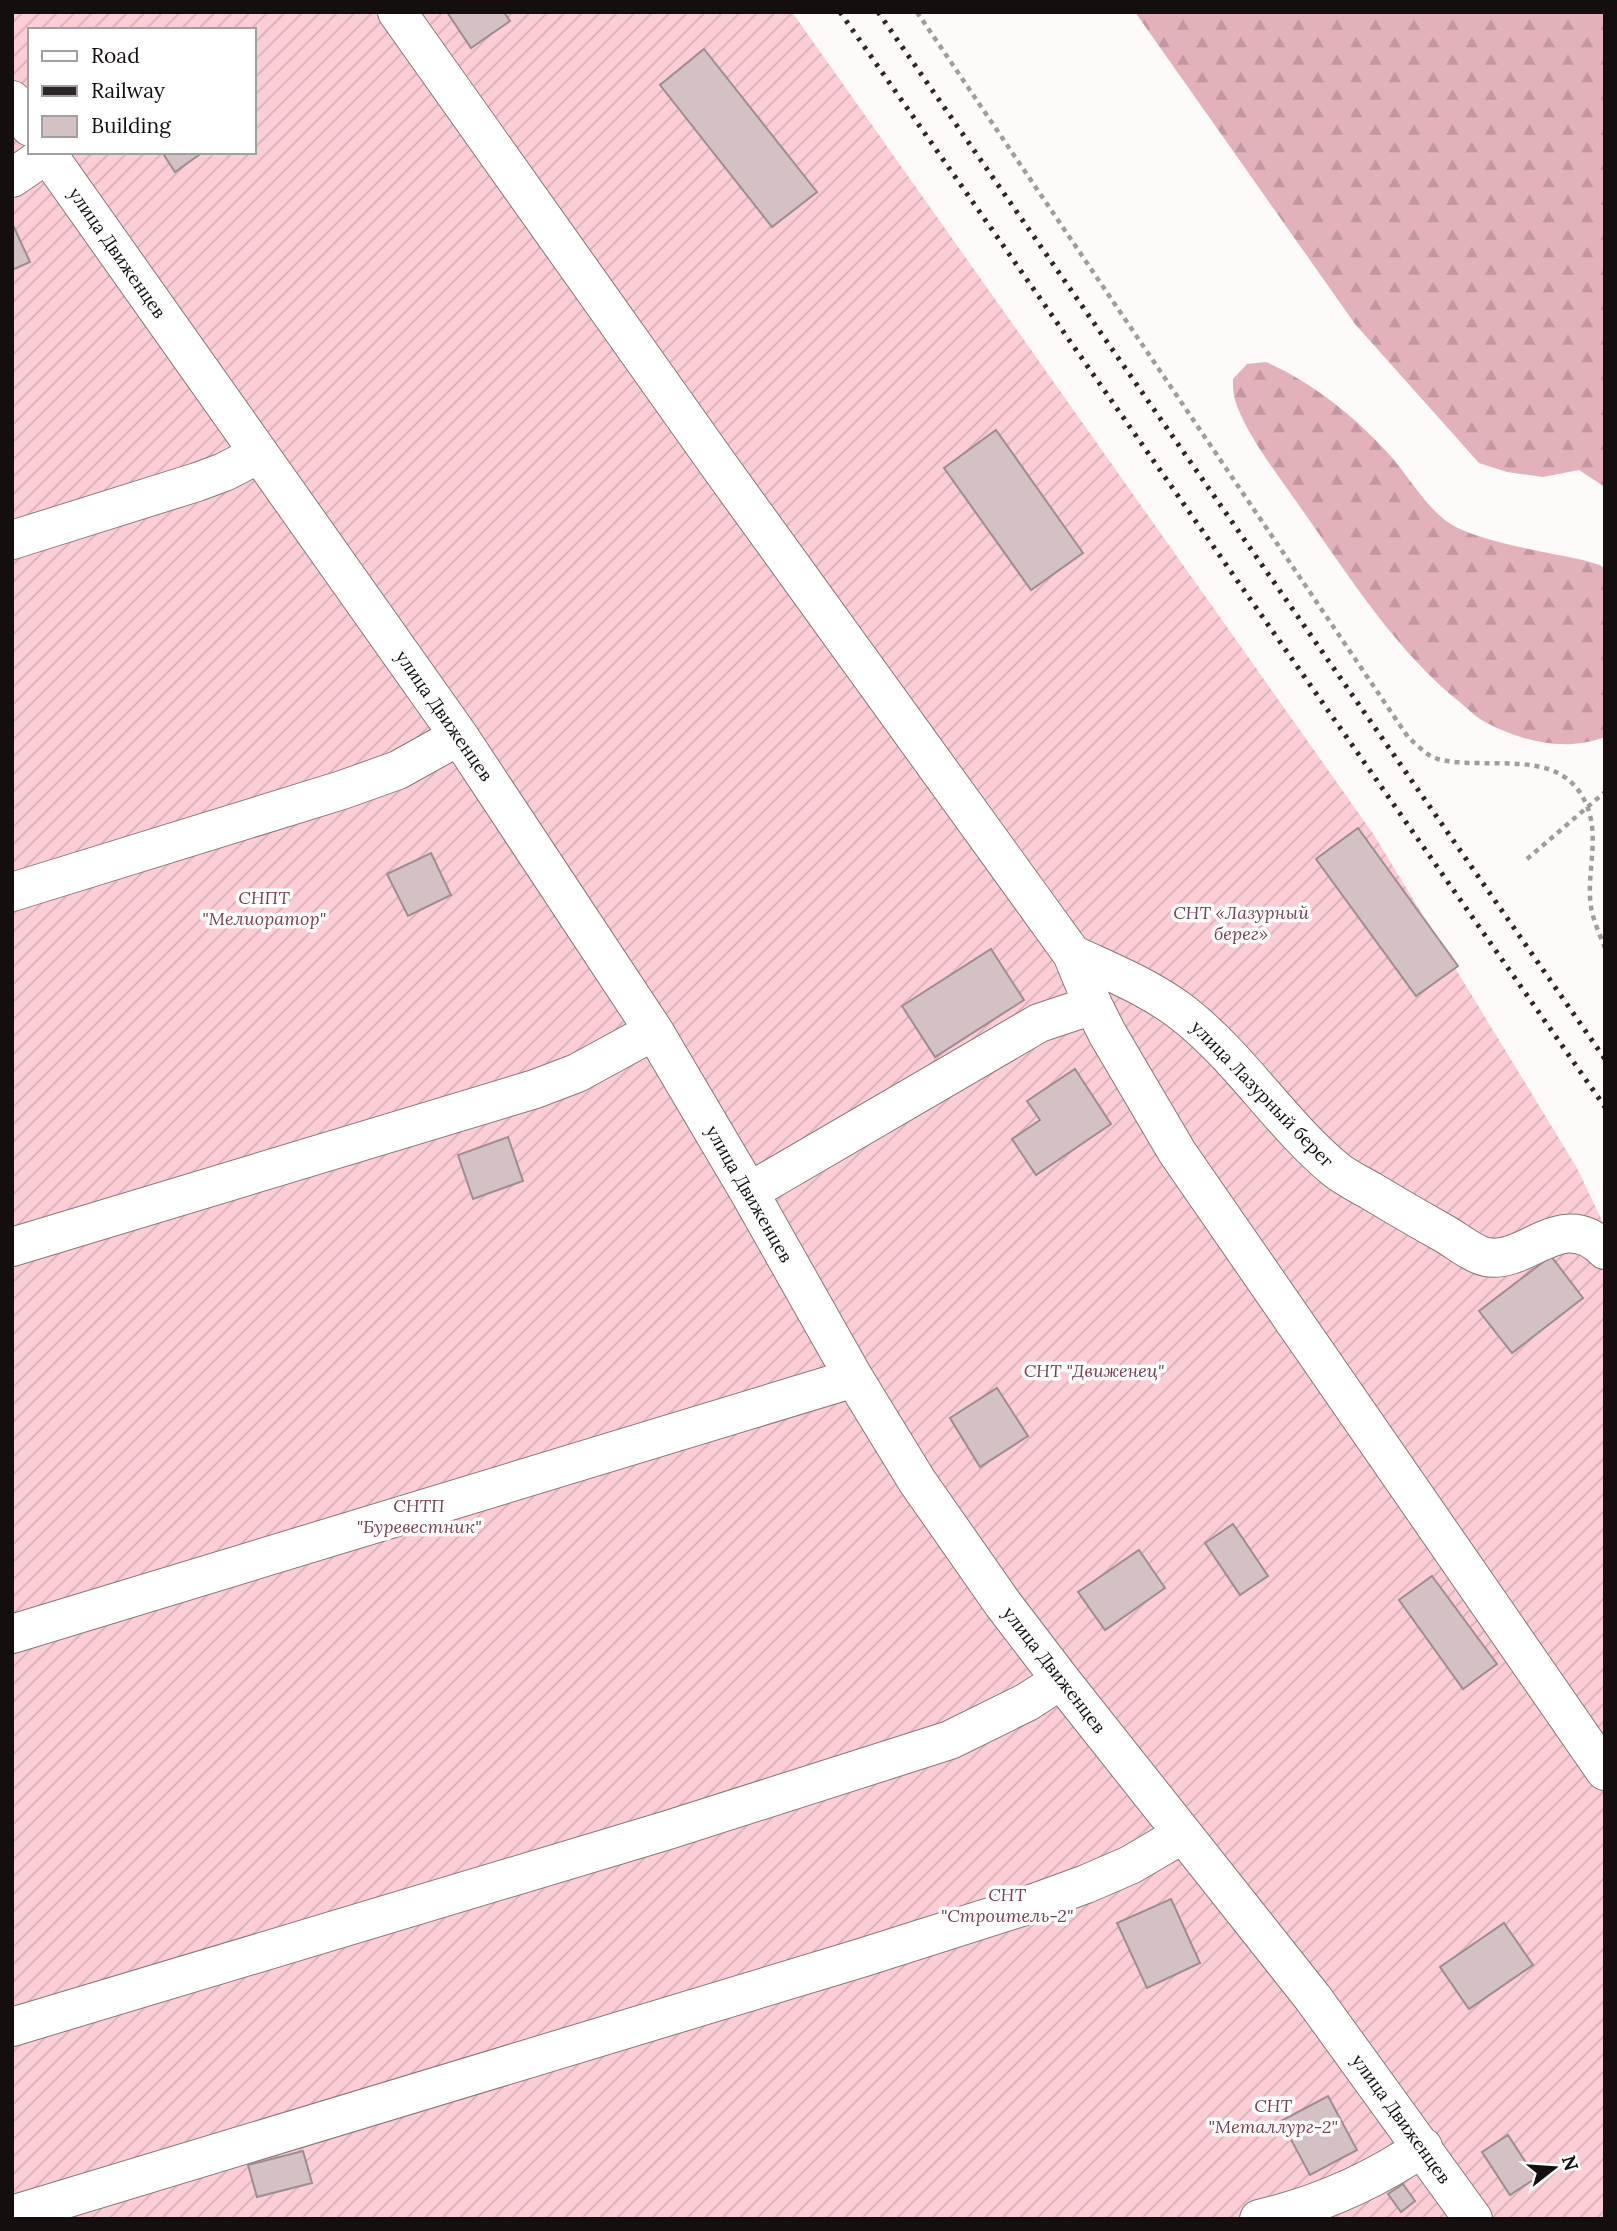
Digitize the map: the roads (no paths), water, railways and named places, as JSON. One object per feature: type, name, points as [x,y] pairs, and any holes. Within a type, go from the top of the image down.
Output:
[{"type":"street","points":[[397,12],[720,467],[1072,954],[1093,1005],[1139,1090],[1177,1152],[1605,1771]]},
{"type":"street","name":"улица Движенцев","points":[[12,100],[28,124]]},
{"type":"street","points":[[12,178],[32,154]]},
{"type":"street","name":"улица Движенцев","points":[[48,154],[459,736],[654,1031],[749,1192],[853,1378],[917,1481],[1003,1604],[1061,1680],[1314,1998],[1472,2219]]},
{"type":"street","points":[[12,540],[197,482],[259,454]]},
{"type":"street","points":[[12,892],[342,790],[398,770],[459,736]]},
{"type":"street","name":"улица Лазурный берег","points":[[1072,954],[1133,983],[1183,1014],[1229,1059],[1284,1121],[1338,1172],[1463,1245],[1486,1257],[1510,1255],[1553,1235],[1575,1234],[1598,1242],[1605,1250]]},
{"type":"street","points":[[749,1192],[1039,1023],[1093,1005]]},
{"type":"street","points":[[12,1247],[535,1089],[577,1073],[654,1031]]},
{"type":"street","points":[[12,1634],[853,1378]]},
{"type":"street","points":[[12,2027],[668,1830],[950,1740],[1027,1702],[1061,1680]]},
{"type":"street","points":[[12,2215],[1031,1904],[1130,1865],[1183,1834]]},
{"type":"street","points":[[1259,2219],[1297,2209],[1352,2206],[1397,2165],[1423,2147]]},
{"type":"railway","points":[[840,12],[1605,1107]]},
{"type":"railway","points":[[878,12],[1605,1059]]},
{"type":"park label","name":"СНПТ \"Мелиоратор\"","points":[[264,908]]},
{"type":"park label","name":"СНТ «Лазурный берег»","points":[[1241,923]]},
{"type":"park label","name":"СНТ \"Движенец\"","points":[[1094,1371]]},
{"type":"park label","name":"СНТП \"Буревестник\"","points":[[419,1516]]},
{"type":"park label","name":"СНТ \"Строитель-2\"","points":[[1007,1905]]},
{"type":"park label","name":"СНТ \"Металлург-2\"","points":[[1273,2116]]}]
